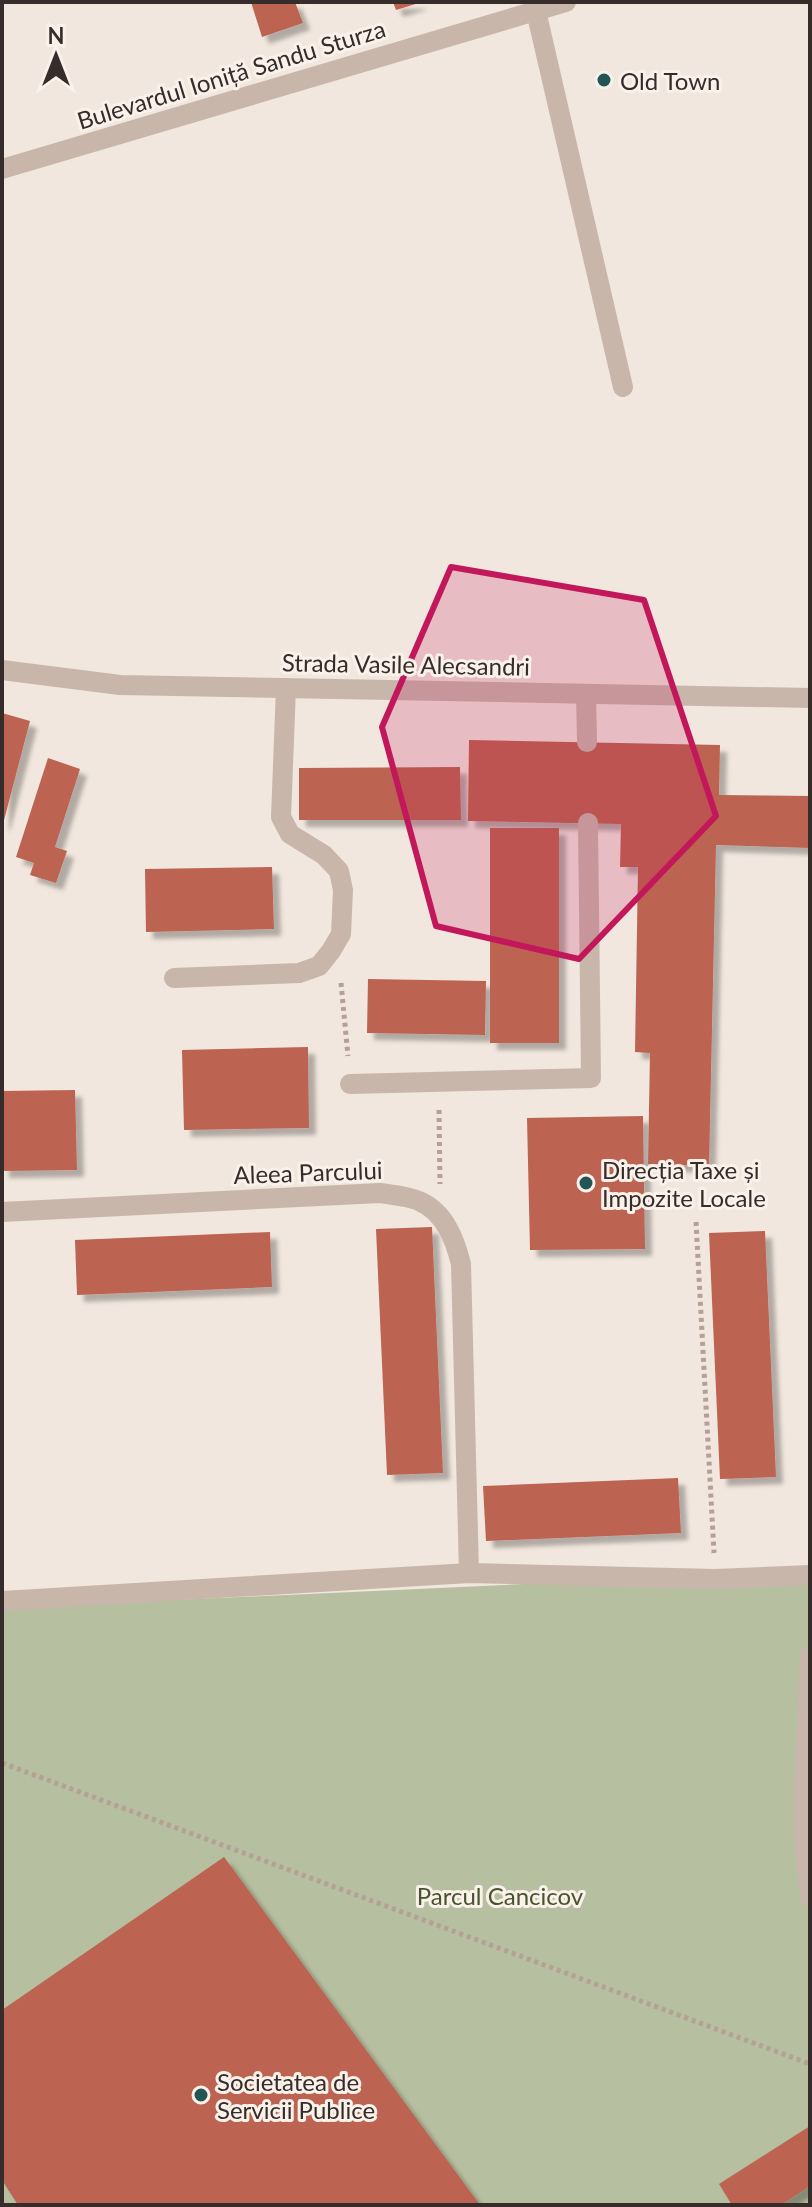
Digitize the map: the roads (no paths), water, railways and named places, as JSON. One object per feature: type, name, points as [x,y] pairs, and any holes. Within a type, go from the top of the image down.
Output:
[{"type":"street","name":"Bulevardul Ioniță Sandu Sturza","points":[[2,169],[566,2]]},
{"type":"street","points":[[536,11],[623,387]]},
{"type":"street","name":"Strada Vasile Alecsandri","points":[[2,670],[120,685],[810,698]]},
{"type":"street","points":[[174,978],[299,973],[319,966],[341,934],[343,890],[339,871],[324,855],[290,834],[281,817],[286,688]]},
{"type":"street","points":[[586,694],[587,742]]},
{"type":"street","points":[[350,1084],[591,1078],[588,823]]},
{"type":"street","name":"Aleea Parcului","points":[[2,1212],[380,1193],[420,1201],[441,1217],[455,1240],[461,1264],[469,1573]]},
{"type":"street","points":[[2,1601],[469,1573],[715,1579],[810,1575]]},
{"type":"street","points":[[810,1656],[804,1843],[810,1897]]},
{"type":"place","name":"Old Town","points":[[604,80]]},
{"type":"place","name":"Direcția Taxe și Impozite Locale","points":[[586,1183]]},
{"type":"place","name":"Societatea de Servicii Publice","points":[[201,2095]]},
{"type":"park label","name":"Parcul Cancicov","points":[[500,1895]]}]
